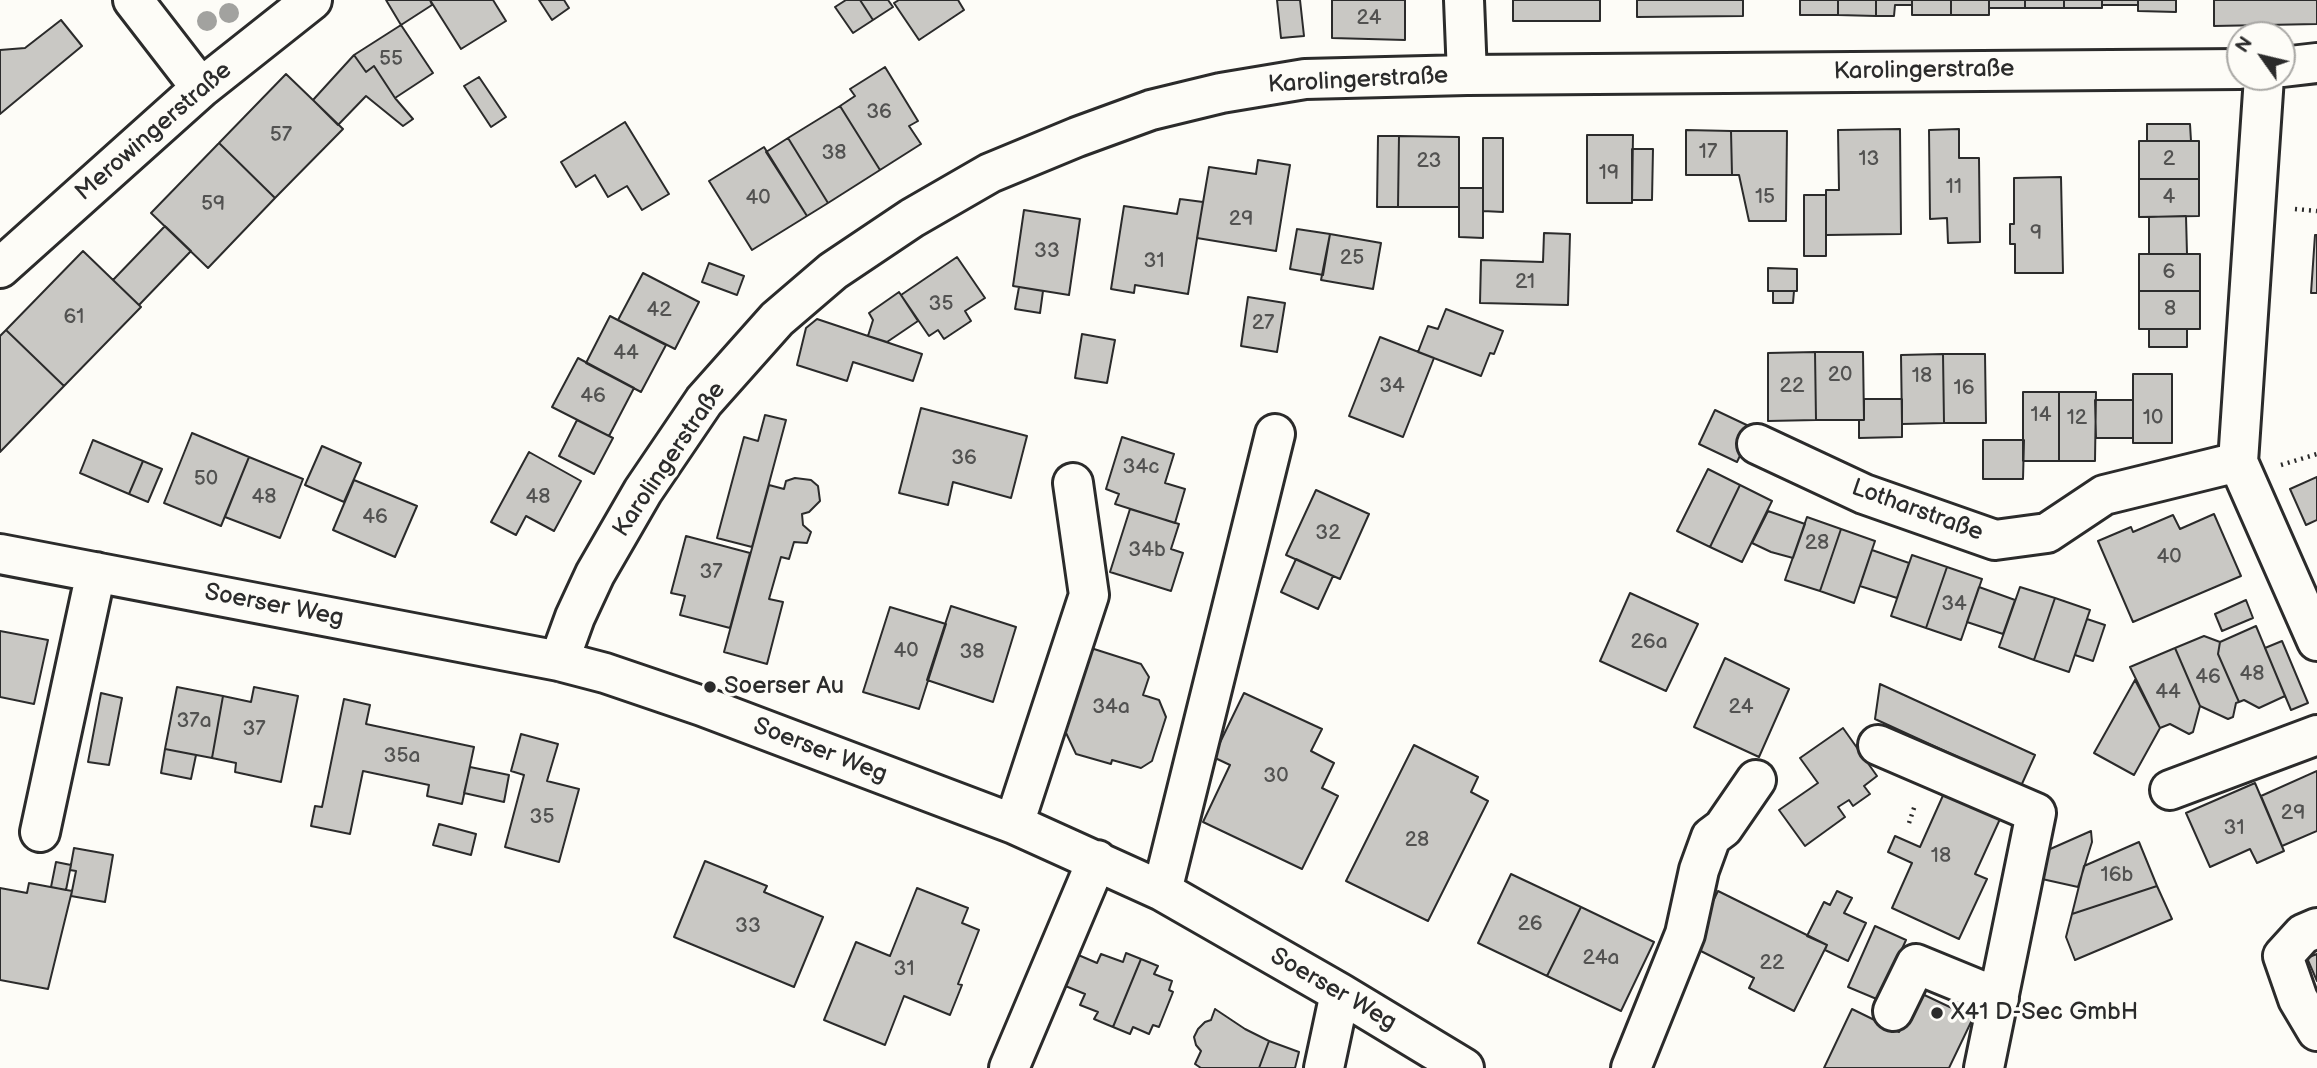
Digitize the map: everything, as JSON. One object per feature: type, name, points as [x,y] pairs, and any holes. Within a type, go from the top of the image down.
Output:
[{"type":"street","points":[[133,0],[201,88]]},
{"type":"street","name":"Merowingerstraße","points":[[0,268],[201,88],[312,0]]},
{"type":"street","points":[[1464,0],[1467,75]]},
{"type":"street","points":[[2296,66],[2317,64]]},
{"type":"street","name":"Karolingerstraße","points":[[559,661],[594,575],[643,491],[704,401],[778,319],[833,271],[912,218],[990,173],[1151,110],[1221,93],[1305,79],[1467,75],[2226,69]]},
{"type":"street","points":[[2263,91],[2238,463],[2309,601],[2317,641]]},
{"type":"street","points":[[1162,891],[1275,434]]},
{"type":"street","name":"Lotharstraße","points":[[1758,444],[1864,494],[1995,540],[2047,533],[2104,495],[2238,463]]},
{"type":"street","points":[[1014,824],[1089,595],[1073,483]]},
{"type":"street","name":"Soerser Weg","points":[[0,554],[559,661],[605,673],[702,706],[1014,824],[1097,860],[1162,891],[1464,1068]]},
{"type":"street","points":[[40,832],[96,572]]},
{"type":"street","points":[[2170,790],[2317,735]]},
{"type":"street","points":[[1878,745],[2036,813],[1984,1068]]},
{"type":"street","points":[[1631,1068],[1685,934],[1699,870],[1711,836],[1723,828],[1756,780]]},
{"type":"street","points":[[1009,1068],[1097,860]]},
{"type":"street","points":[[2317,928],[2303,934],[2283,956],[2298,999],[2317,1031]]},
{"type":"street","points":[[1894,1011],[1916,964],[1999,998]]},
{"type":"street","points":[[1324,1068],[1340,993]]},
{"type":"path","points":[[2293,461],[2317,454]]},
{"type":"building","points":[[386,0],[430,0],[432,5],[401,25]]},
{"type":"building","points":[[430,0],[493,0],[506,21],[461,49]]},
{"type":"building","points":[[539,0],[564,0],[569,8],[552,20]]},
{"type":"building","points":[[846,0],[860,0],[873,20],[853,33],[835,7]]},
{"type":"building","points":[[860,0],[888,0],[893,7],[873,20]]},
{"type":"building","points":[[899,0],[958,0],[964,10],[919,40],[894,3]]},
{"type":"building","points":[[1277,0],[1300,0],[1304,36],[1281,38]]},
{"type":"building","points":[[1332,0],[1405,0],[1405,40],[1332,38]]},
{"type":"building","points":[[1513,0],[1600,0],[1600,21],[1513,21]]},
{"type":"building","points":[[1637,0],[1743,0],[1743,16],[1637,17]]},
{"type":"building","points":[[1800,0],[1838,0],[1838,15],[1800,15]]},
{"type":"building","points":[[1838,0],[1876,0],[1876,16],[1838,15]]},
{"type":"building","points":[[1876,0],[1912,0],[1912,5],[1895,5],[1894,16],[1876,16]]},
{"type":"building","points":[[1912,0],[1951,0],[1951,15],[1912,15]]},
{"type":"building","points":[[1951,0],[1989,0],[1989,15],[1951,15]]},
{"type":"building","points":[[1989,0],[2025,0],[2025,8],[1989,8]]},
{"type":"building","points":[[2025,0],[2064,0],[2064,8],[2025,8]]},
{"type":"building","points":[[2064,0],[2102,0],[2102,8],[2064,8]]},
{"type":"building","points":[[2102,0],[2138,0],[2138,5],[2102,5]]},
{"type":"building","points":[[2138,0],[2176,0],[2176,12],[2138,11]]},
{"type":"building","points":[[2214,0],[2317,0],[2317,24],[2296,24],[2296,21],[2226,21],[2226,26],[2214,26]]},
{"type":"building","points":[[61,20],[82,46],[0,114],[0,50],[25,48]]},
{"type":"building","points":[[401,25],[433,73],[395,98],[374,66],[366,72],[354,55]]},
{"type":"building","points":[[354,55],[366,72],[374,66],[413,119],[403,126],[366,96],[338,125],[313,100]]},
{"type":"building","points":[[885,67],[918,121],[909,126],[921,144],[880,170],[840,106],[855,96],[850,89]]},
{"type":"building","points":[[286,74],[343,129],[275,198],[219,143]]},
{"type":"building","points":[[479,77],[506,117],[491,127],[464,86]]},
{"type":"building","points":[[840,106],[880,170],[828,203],[788,138]]},
{"type":"building","points":[[625,122],[669,194],[642,210],[627,186],[608,197],[595,175],[576,187],[561,162]]},
{"type":"building","points":[[2147,124],[2190,124],[2191,141],[2147,141]]},
{"type":"building","points":[[1900,129],[1901,234],[1826,235],[1826,190],[1839,190],[1838,130]]},
{"type":"building","points":[[1959,129],[1959,158],[1979,158],[1980,242],[1948,243],[1947,218],[1930,219],[1929,130]]},
{"type":"building","points":[[1686,130],[1731,131],[1732,175],[1686,175]]},
{"type":"building","points":[[1731,131],[1787,131],[1786,221],[1749,221],[1739,175],[1732,175]]},
{"type":"building","points":[[1587,135],[1633,135],[1632,203],[1587,203]]},
{"type":"building","points":[[1378,136],[1399,136],[1398,207],[1377,207]]},
{"type":"building","points":[[1399,136],[1459,137],[1459,207],[1398,207]]},
{"type":"building","points":[[788,138],[828,203],[807,216],[766,152]]},
{"type":"building","points":[[1483,138],[1503,138],[1503,212],[1483,211]]},
{"type":"building","points":[[2139,141],[2199,141],[2199,179],[2139,179]]},
{"type":"building","points":[[219,143],[275,198],[208,268],[151,213]]},
{"type":"building","points":[[764,147],[807,216],[752,250],[709,181]]},
{"type":"building","points":[[1632,149],[1653,149],[1652,200],[1632,200]]},
{"type":"building","points":[[1258,160],[1290,165],[1276,251],[1197,238],[1209,167],[1256,174]]},
{"type":"building","points":[[2061,177],[2063,273],[2015,273],[2015,244],[2010,244],[2010,224],[2014,224],[2014,178]]},
{"type":"building","points":[[2139,179],[2199,179],[2199,216],[2139,217]]},
{"type":"building","points":[[1459,188],[1483,188],[1483,238],[1459,237]]},
{"type":"building","points":[[1804,195],[1826,195],[1826,256],[1804,256]]},
{"type":"building","points":[[1180,199],[1203,202],[1188,294],[1135,285],[1134,293],[1111,289],[1124,206],[1177,214]]},
{"type":"building","points":[[1024,210],[1080,219],[1069,295],[1013,286]]},
{"type":"building","points":[[2186,216],[2187,254],[2149,254],[2149,217]]},
{"type":"building","points":[[165,226],[191,251],[139,305],[113,280]]},
{"type":"building","points":[[1297,229],[1330,234],[1323,275],[1290,269]]},
{"type":"building","points":[[1544,233],[1570,234],[1568,305],[1480,303],[1481,260],[1543,262]]},
{"type":"building","points":[[1330,234],[1381,243],[1373,289],[1321,280]]},
{"type":"building","points":[[2315,235],[2317,293],[2311,293]]},
{"type":"building","points":[[83,251],[141,307],[64,386],[6,330]]},
{"type":"building","points":[[2139,254],[2200,254],[2200,291],[2139,291]]},
{"type":"building","points":[[957,257],[985,298],[965,311],[971,321],[944,339],[938,330],[929,336],[901,295]]},
{"type":"building","points":[[709,263],[744,276],[737,295],[702,282]]},
{"type":"building","points":[[1768,268],[1797,269],[1797,291],[1768,291]]},
{"type":"building","points":[[643,273],[699,302],[675,349],[618,320]]},
{"type":"building","points":[[1019,287],[1043,291],[1040,313],[1015,309]]},
{"type":"building","points":[[1773,291],[1794,291],[1793,303],[1773,303]]},
{"type":"building","points":[[2139,291],[2200,291],[2200,329],[2139,329]]},
{"type":"building","points":[[899,292],[918,321],[887,342],[868,336],[873,320],[869,313]]},
{"type":"building","points":[[1248,297],[1285,303],[1277,352],[1241,346]]},
{"type":"building","points":[[1446,309],[1503,331],[1481,376],[1418,352],[1428,326],[1438,329]]},
{"type":"building","points":[[610,316],[666,345],[641,392],[586,363]]},
{"type":"building","points":[[817,319],[922,354],[913,381],[853,362],[847,381],[797,365],[806,328]]},
{"type":"building","points":[[2149,329],[2187,329],[2187,347],[2149,347]]},
{"type":"building","points":[[6,330],[64,386],[0,452],[0,336]]},
{"type":"building","points":[[1082,334],[1115,340],[1107,383],[1075,378]]},
{"type":"building","points":[[1380,337],[1434,358],[1403,437],[1349,416]]},
{"type":"building","points":[[1815,352],[1816,420],[1768,421],[1768,353]]},
{"type":"building","points":[[1815,352],[1863,352],[1864,420],[1816,420]]},
{"type":"building","points":[[1943,354],[1985,354],[1986,423],[1944,423]]},
{"type":"building","points":[[1943,354],[1944,423],[1902,424],[1901,355]]},
{"type":"building","points":[[578,358],[634,388],[609,436],[552,407]]},
{"type":"building","points":[[2133,374],[2172,374],[2172,443],[2133,443]]},
{"type":"building","points":[[2023,392],[2059,392],[2059,461],[2023,461]]},
{"type":"building","points":[[2059,392],[2096,392],[2095,461],[2059,461]]},
{"type":"building","points":[[1864,399],[1902,399],[1902,437],[1859,438],[1859,420],[1864,420]]},
{"type":"building","points":[[2095,400],[2133,400],[2133,438],[2096,438]]},
{"type":"building","points":[[921,408],[1027,436],[1011,498],[953,482],[948,505],[899,493]]},
{"type":"building","points":[[1715,410],[1753,428],[1737,462],[1699,444]]},
{"type":"building","points":[[765,415],[786,420],[752,547],[717,538],[744,437],[758,441]]},
{"type":"building","points":[[577,420],[613,438],[594,474],[559,456]]},
{"type":"building","points":[[192,433],[249,457],[221,526],[164,503]]},
{"type":"building","points":[[1122,437],[1174,454],[1165,483],[1185,489],[1175,523],[1115,504],[1119,494],[1106,489]]},
{"type":"building","points":[[93,440],[143,461],[129,494],[80,473]]},
{"type":"building","points":[[1983,440],[2024,440],[2023,479],[1983,479]]},
{"type":"building","points":[[322,446],[361,463],[344,502],[305,485]]},
{"type":"building","points":[[529,452],[581,481],[554,531],[526,516],[516,535],[491,522]]},
{"type":"building","points":[[249,457],[303,479],[280,538],[225,517]]},
{"type":"building","points":[[143,461],[162,469],[148,502],[129,494]]},
{"type":"building","points":[[1708,469],[1740,485],[1710,547],[1677,531]]},
{"type":"building","points":[[2317,477],[2317,520],[2306,525],[2290,489]]},
{"type":"building","points":[[795,478],[811,480],[818,486],[820,501],[809,512],[802,514],[803,525],[811,532],[807,543],[794,542],[789,559],[781,557],[769,599],[783,602],[767,664],[724,652],[769,485],[784,489],[786,481]]},
{"type":"building","points":[[354,480],[417,506],[395,557],[333,530]]},
{"type":"building","points":[[1740,485],[1772,501],[1742,562],[1710,547]]},
{"type":"building","points":[[1316,490],[1369,514],[1340,579],[1286,555]]},
{"type":"building","points":[[1130,509],[1179,524],[1171,549],[1183,553],[1171,591],[1110,572]]},
{"type":"building","points":[[1768,511],[1805,524],[1793,558],[1752,543]]},
{"type":"building","points":[[2214,514],[2241,576],[2133,622],[2098,541],[2131,527],[2133,532],[2173,515],[2180,529]]},
{"type":"building","points":[[1807,517],[1841,529],[1820,591],[1785,580]]},
{"type":"building","points":[[1841,529],[1875,541],[1854,603],[1820,591]]},
{"type":"building","points":[[686,536],[750,553],[730,628],[680,615],[685,596],[671,593]]},
{"type":"building","points":[[1872,550],[1909,563],[1897,598],[1860,586]]},
{"type":"building","points":[[1912,555],[1947,567],[1926,628],[1891,616]]},
{"type":"building","points":[[1296,559],[1333,576],[1318,609],[1281,592]]},
{"type":"building","points":[[1947,567],[1982,579],[1961,640],[1926,628]]},
{"type":"building","points":[[1979,587],[2015,600],[2003,634],[1967,622]]},
{"type":"building","points":[[2020,587],[2055,598],[2034,660],[1999,647]]},
{"type":"building","points":[[1630,593],[1698,624],[1666,691],[1600,661]]},
{"type":"building","points":[[2055,598],[2090,610],[2069,672],[2034,660]]},
{"type":"building","points":[[2246,600],[2253,618],[2222,631],[2215,614]]},
{"type":"building","points":[[951,606],[1016,627],[993,702],[927,680]]},
{"type":"building","points":[[890,607],[946,624],[919,709],[863,692]]},
{"type":"building","points":[[2087,619],[2105,625],[2093,661],[2075,655]]},
{"type":"building","points":[[2256,626],[2285,696],[2259,708],[2244,700],[2239,702],[2218,654],[2220,642]]},
{"type":"building","points":[[0,631],[48,640],[34,704],[0,697]]},
{"type":"building","points":[[2204,636],[2220,642],[2218,654],[2239,702],[2236,703],[2233,717],[2228,719],[2200,706],[2175,648]]},
{"type":"building","points":[[2282,641],[2308,703],[2291,710],[2265,648]]},
{"type":"building","points":[[2175,648],[2200,706],[2193,732],[2189,734],[2170,724],[2160,728],[2130,667]]},
{"type":"building","points":[[1094,649],[1141,664],[1149,677],[1143,695],[1159,700],[1166,717],[1152,761],[1141,768],[1112,760],[1111,764],[1076,754],[1058,716],[1083,656]]},
{"type":"building","points":[[1725,658],[1789,689],[1759,757],[1694,727]]},
{"type":"building","points":[[2135,680],[2160,728],[2134,775],[2094,753]]},
{"type":"building","points":[[1880,684],[2035,755],[2021,786],[1875,719]]},
{"type":"building","points":[[177,687],[223,696],[212,758],[165,749]]},
{"type":"building","points":[[254,687],[298,696],[281,782],[235,772],[236,763],[212,758],[223,696],[251,702]]},
{"type":"building","points":[[101,693],[122,698],[109,765],[88,762]]},
{"type":"building","points":[[1244,693],[1322,729],[1311,751],[1334,763],[1322,788],[1338,796],[1302,869],[1203,822],[1230,765],[1213,757]]},
{"type":"building","points":[[344,699],[370,705],[366,724],[474,747],[462,804],[427,796],[429,785],[363,771],[350,834],[311,826],[315,806],[322,807]]},
{"type":"building","points":[[1843,728],[1877,776],[1864,786],[1870,794],[1853,806],[1849,800],[1838,807],[1845,817],[1805,846],[1779,810],[1818,783],[1800,758]]},
{"type":"building","points":[[521,734],[558,744],[547,781],[579,789],[559,862],[505,847],[524,775],[511,771]]},
{"type":"building","points":[[1414,745],[1478,777],[1471,792],[1488,801],[1428,921],[1346,881]]},
{"type":"building","points":[[165,749],[196,755],[191,779],[161,773]]},
{"type":"building","points":[[470,767],[509,775],[504,802],[464,793]]},
{"type":"building","points":[[2317,771],[2317,831],[2282,846],[2261,796]]},
{"type":"building","points":[[1949,782],[2005,808],[1975,874],[1987,879],[1959,939],[1892,908],[1912,863],[1888,852],[1895,836],[1920,847]]},
{"type":"building","points":[[2255,783],[2284,851],[2257,863],[2250,849],[2210,867],[2186,813]]},
{"type":"building","points":[[439,824],[476,834],[471,855],[433,845]]},
{"type":"building","points":[[2091,831],[2092,842],[2078,887],[2042,879],[2048,850]]},
{"type":"building","points":[[2139,842],[2157,886],[2072,914],[2084,866]]},
{"type":"building","points":[[74,848],[113,855],[105,902],[71,896],[76,871],[70,870]]},
{"type":"building","points":[[705,861],[767,886],[764,892],[823,917],[794,987],[674,937]]},
{"type":"building","points":[[56,862],[71,865],[66,890],[51,887]]},
{"type":"building","points":[[1511,874],[1581,907],[1547,976],[1478,943]]},
{"type":"building","points":[[29,883],[72,891],[48,989],[0,980],[0,888],[27,893]]},
{"type":"building","points":[[2157,886],[2172,919],[2075,960],[2066,937],[2072,914]]},
{"type":"building","points":[[917,888],[968,908],[962,923],[979,930],[958,984],[962,985],[950,1015],[904,996],[885,1045],[824,1020],[856,942],[890,956]]},
{"type":"building","points":[[1718,891],[1827,945],[1794,1011],[1749,988],[1754,978],[1691,946]]},
{"type":"building","points":[[1837,891],[1852,898],[1844,913],[1866,923],[1848,961],[1825,950],[1827,945],[1807,936],[1824,902],[1830,905]]},
{"type":"building","points":[[1581,907],[1654,942],[1621,1011],[1547,976]]},
{"type":"building","points":[[1875,926],[1906,940],[1879,1000],[1848,987]]},
{"type":"building","points":[[1126,953],[1141,959],[1113,1027],[1094,1019],[1098,1012],[1080,1005],[1085,994],[1063,985],[1076,954],[1097,963],[1101,954],[1123,962]]},
{"type":"building","points":[[2317,954],[2317,981],[2307,958]]},
{"type":"building","points":[[1141,959],[1158,966],[1154,974],[1172,981],[1169,990],[1173,992],[1159,1027],[1153,1025],[1149,1034],[1133,1027],[1130,1034],[1113,1027]]},
{"type":"building","points":[[1918,992],[1973,1018],[1949,1068],[1824,1068],[1852,1009],[1899,1032]]},
{"type":"building","points":[[1215,1009],[1269,1041],[1259,1068],[1201,1068],[1195,1064],[1201,1051],[1194,1037],[1205,1022],[1211,1020]]},
{"type":"building","points":[[1269,1041],[1299,1052],[1295,1068],[1259,1068]]},
{"type":"place","name":"Soerser Au","points":[[710,687]]},
{"type":"place","name":"X41 D-Sec GmbH","points":[[1937,1013]]}]
